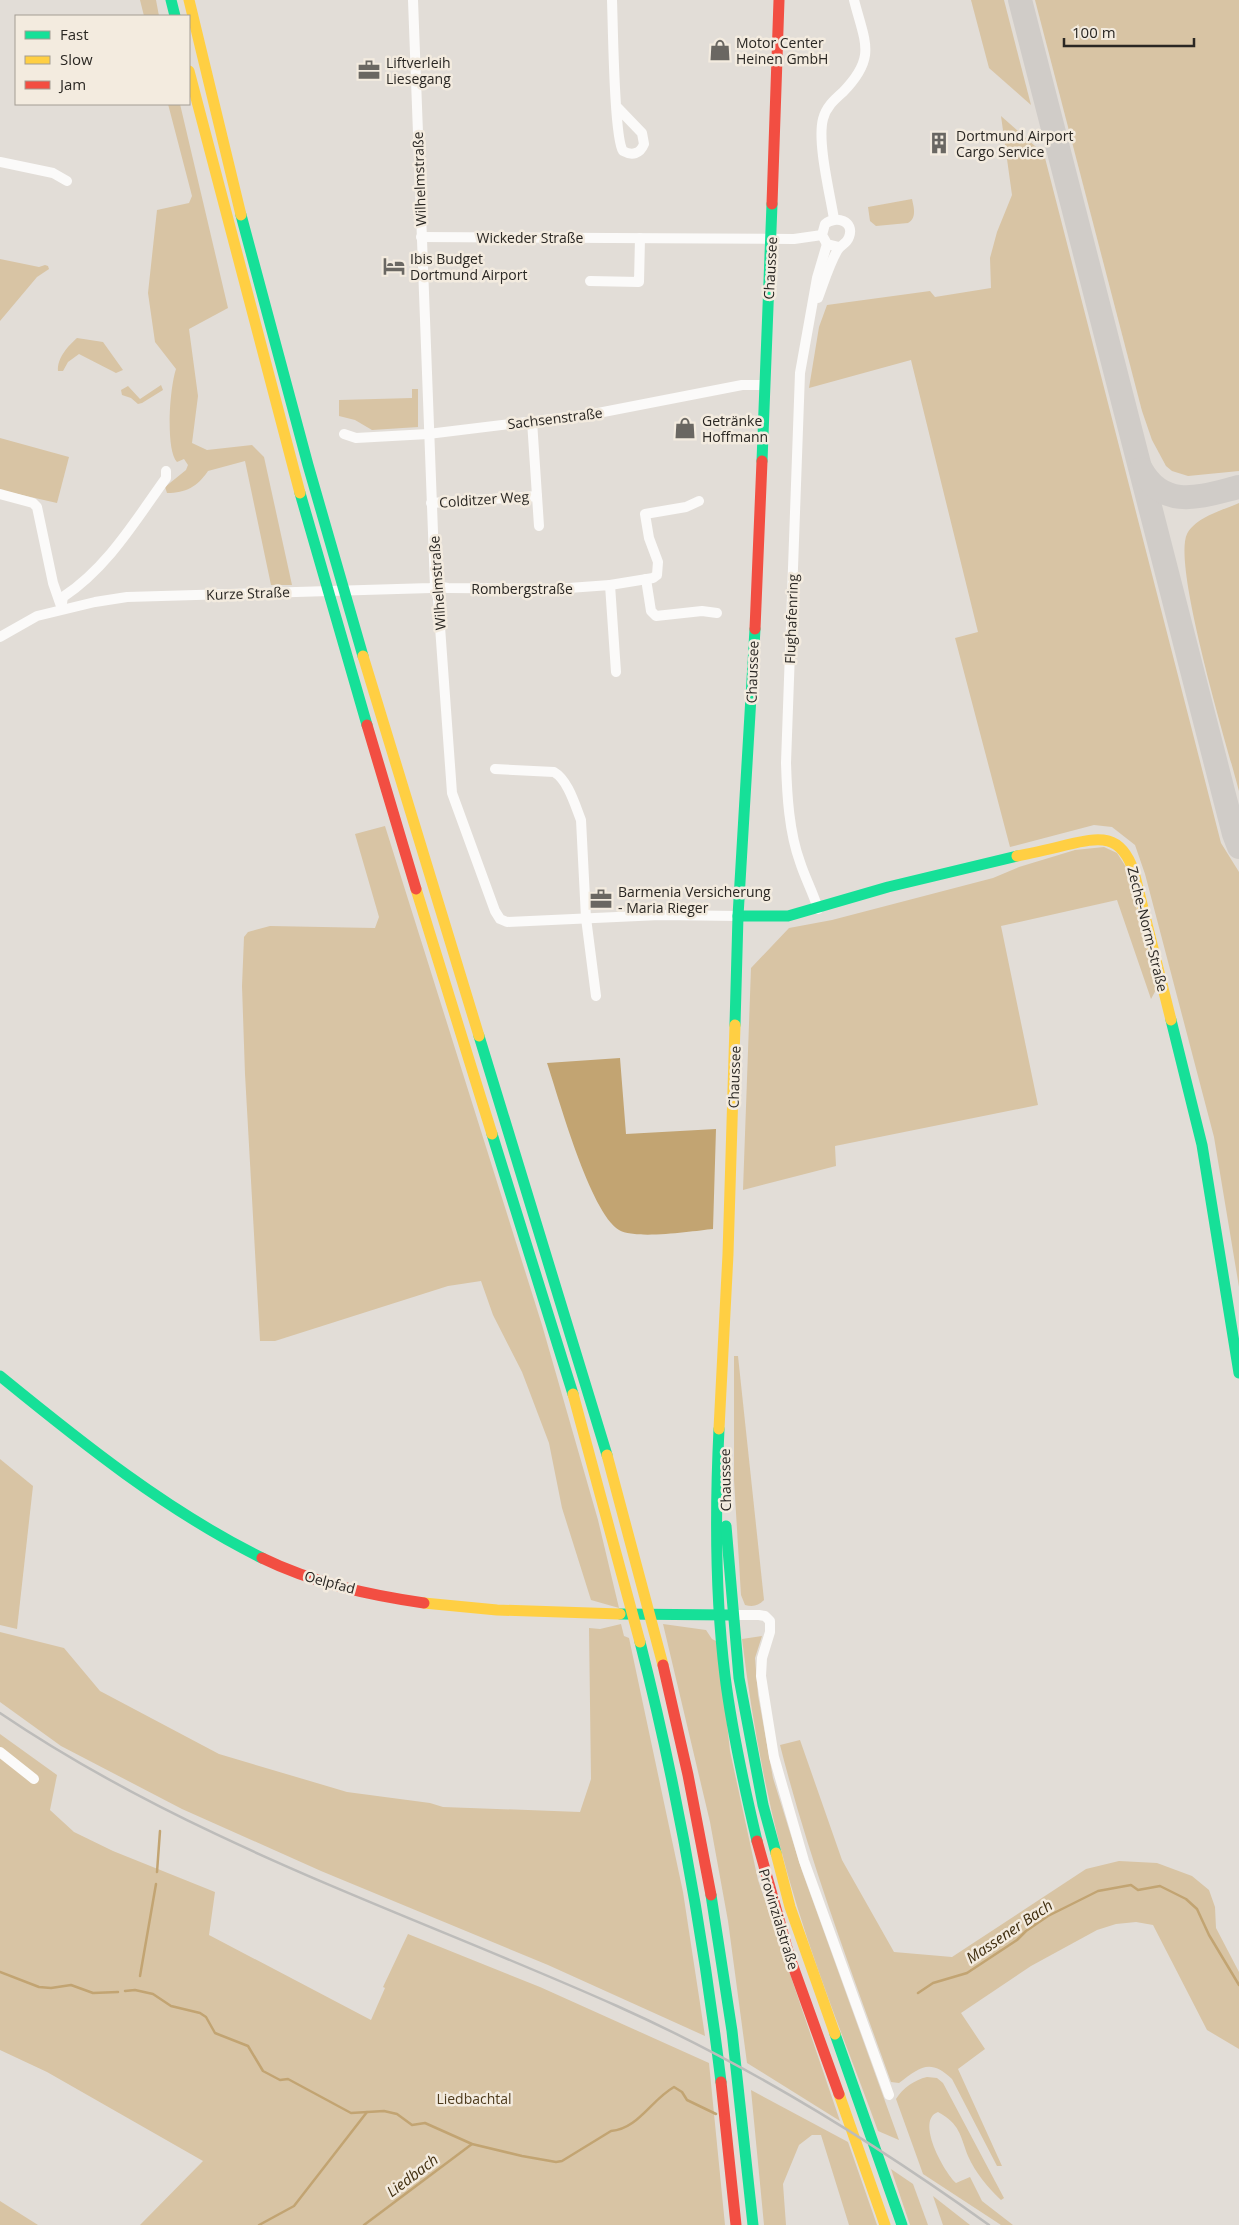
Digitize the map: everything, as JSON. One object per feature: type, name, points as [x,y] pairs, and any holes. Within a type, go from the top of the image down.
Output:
[{"type":"main road","points":[[171,0],[175,15]]},
{"type":"main road","points":[[189,0],[213,105],[250,250],[346,599],[585,1376],[653,1624],[674,1711],[705,1860],[728,1996],[744,2119],[753,2225]]},
{"type":"main road","name":"Chaussee","points":[[719,1615],[717,1502],[738,916],[750,717],[772,239],[779,0]]},
{"type":"main road","points":[[190,75],[250,314],[319,562],[431,938],[574,1397],[635,1623],[676,1799],[711,1998],[726,2120],[736,2225]]},
{"type":"main road","name":"Zeche-Norm-Straße","points":[[738,916],[788,916],[818,909],[888,887],[1065,844],[1106,839],[1122,847],[1128,854],[1134,872],[1202,1145],[1239,1373]]},
{"type":"main road","name":"Chaussee","points":[[724,1345],[726,1531],[733,1615]]},
{"type":"main road","name":"Oelpfad","points":[[0,1376],[99,1456],[150,1491],[222,1538],[296,1573],[340,1586],[422,1603],[464,1607],[719,1615]]},
{"type":"main road","points":[[719,1615],[733,1615]]},
{"type":"main road","name":"Provinzialstraße","points":[[719,1615],[725,1678],[738,1760],[764,1872],[789,1955],[885,2225]]},
{"type":"main road","name":"Provinzialstraße","points":[[733,1615],[735,1650],[750,1742],[790,1907],[902,2225]]},
{"type":"street","name":"Wilhelmstraße","points":[[413,0],[435,586],[438,599],[452,794],[495,910],[500,919],[507,922],[660,915],[738,916]]},
{"type":"street","points":[[612,0],[617,107]]},
{"type":"street","points":[[834,219],[821,133],[824,113],[857,77],[864,63],[865,42],[854,0]]},
{"type":"street","points":[[0,162],[53,173],[67,181]]},
{"type":"street","name":"Flughafenring","points":[[808,324],[839,247],[849,240],[848,225],[843,220],[834,219],[825,224],[825,240],[808,324],[802,359],[799,394],[786,763],[790,819],[799,862],[813,890],[818,909]]},
{"type":"street","name":"Wickeder Straße","points":[[421,237],[772,239]]},
{"type":"street","points":[[590,281],[639,282],[640,238]]},
{"type":"street","points":[[772,239],[825,240],[839,247]]},
{"type":"street","name":"Sachsenstraße","points":[[344,434],[356,438],[428,434],[532,422],[638,406],[742,385],[765,385]]},
{"type":"street","name":"Colditzer Weg","points":[[532,422],[538,526]]},
{"type":"street","points":[[61,609],[63,597],[88,579],[118,546],[166,478],[166,471]]},
{"type":"street","points":[[0,494],[33,503],[37,507],[52,583],[58,594],[61,609]]},
{"type":"street","name":"Colditzer Weg","points":[[431,503],[537,496]]},
{"type":"street","points":[[699,501],[686,507],[645,514],[649,538],[655,548],[659,566],[656,577],[646,579],[651,611],[656,616],[702,611],[717,613]]},
{"type":"street","name":"Rombergstraße","points":[[435,586],[448,588],[555,589],[610,585],[646,579]]},
{"type":"street","points":[[610,585],[616,672]]},
{"type":"street","name":"Kurze Straße","points":[[0,637],[37,616],[61,609],[127,597],[377,590],[431,588],[435,586]]},
{"type":"street","points":[[495,769],[554,772],[562,779],[581,820],[586,918],[596,996]]},
{"type":"street","points":[[733,1615],[759,1614],[765,1616],[770,1621],[770,1632],[762,1658],[761,1676],[774,1757],[804,1861],[889,2095]]},
{"type":"street","points":[[0,1752],[34,1779]]},
{"type":"green space","points":[[140,0],[156,0],[159,15],[144,15]]},
{"type":"green space","points":[[971,0],[1004,0],[1031,105],[989,68]]},
{"type":"green space","points":[[1035,0],[1239,0],[1239,471],[1188,476],[1172,471],[1166,466],[1152,440],[1142,411]]},
{"type":"green space","points":[[168,105],[180,105],[228,308],[189,329],[198,396],[192,443],[207,450],[252,445],[264,457],[292,585],[271,585],[245,461],[208,471],[195,485],[180,492],[167,493],[165,487],[186,470],[188,465],[184,459],[177,462],[173,455],[170,417],[176,369],[155,342],[148,293],[157,210],[189,203],[192,196]]},
{"type":"green space","points":[[1001,116],[1044,154],[1221,843],[1239,872],[1239,1287],[1214,1137],[1145,874],[1135,845],[1112,827],[1094,825],[1010,847],[955,638],[978,632],[911,360],[809,388],[819,327],[827,305],[930,291],[935,297],[991,288],[990,258],[997,232],[1012,195]]},
{"type":"green space","points":[[912,199],[914,216],[908,223],[876,226],[870,221],[868,207]]},
{"type":"green space","points":[[0,259],[39,267],[45,265],[49,269],[37,277],[0,321]]},
{"type":"green space","points":[[77,338],[103,342],[123,370],[116,373],[79,354],[68,362],[63,371],[58,371],[61,357]]},
{"type":"green space","points":[[161,385],[163,390],[138,404],[131,398],[122,395],[121,390],[128,386],[140,399]]},
{"type":"green space","points":[[412,389],[418,389],[418,427],[372,430],[355,420],[339,416],[339,400],[412,398]]},
{"type":"green space","points":[[0,438],[69,457],[57,503],[0,490]]},
{"type":"green space","points":[[1239,503],[1239,791],[1203,658],[1187,581],[1184,552],[1187,534],[1191,528],[1210,515]]},
{"type":"green space","points":[[385,826],[542,1325],[598,1520],[619,1608],[591,1600],[562,1508],[549,1443],[522,1372],[493,1315],[481,1281],[448,1286],[275,1341],[260,1341],[245,1074],[242,986],[244,937],[248,932],[270,926],[375,928],[379,917],[355,834]]},
{"type":"green space","points":[[1104,847],[1117,853],[1126,867],[1157,988],[1151,999],[1117,900],[1001,926],[1038,1105],[835,1146],[836,1166],[743,1190],[751,968],[789,928],[832,920],[993,878],[1019,867],[1075,850]]},
{"type":"green space","points":[[734,1356],[738,1356],[764,1600],[753,1606],[745,1605],[741,1595],[734,1480]]},
{"type":"green space","points":[[0,1459],[33,1486],[17,1629],[0,1625]]},
{"type":"green space","points":[[621,1624],[624,1636],[629,1638],[683,1892],[705,2036],[548,1965],[321,1871],[182,1809],[61,1746],[0,1702],[0,1632],[64,1648],[100,1691],[219,1754],[347,1792],[430,1803],[443,1807],[580,1812],[591,1779],[589,1628],[600,1629]]},
{"type":"green space","points":[[663,1624],[706,1630],[712,1639],[718,1642],[730,1751],[758,1880],[840,2121],[747,2063],[728,1921],[710,1822]]},
{"type":"green space","points":[[762,1636],[755,1658],[758,1695],[773,1778],[802,1871],[899,2140],[878,2131],[816,1963],[787,1873],[764,1774],[751,1706],[742,1639]]},
{"type":"green space","name":"Liedbachtal","points":[[0,1734],[57,1775],[50,1810],[74,1832],[113,1851],[215,1892],[209,1935],[371,2020],[385,1988],[383,1987],[408,1934],[540,1987],[709,2063],[725,2225],[140,2225],[203,2161],[47,2072],[0,2050]]},
{"type":"green space","points":[[800,1740],[842,1860],[894,1952],[952,1957],[1086,1869],[1119,1861],[1157,1863],[1192,1876],[1209,1890],[1215,1907],[1216,1928],[1239,1972],[1239,2049],[1207,2030],[1153,1925],[1136,1922],[1116,1924],[1097,1930],[1031,1966],[961,2013],[985,2049],[958,2069],[1002,2166],[997,2166],[952,2079],[944,2072],[931,2067],[925,2067],[899,2083],[891,2082],[817,1873],[791,1788],[780,1745]]},
{"type":"green space","points":[[927,2077],[937,2078],[943,2083],[1004,2198],[1001,2200],[982,2180],[968,2156],[961,2136],[955,2126],[938,2112],[932,2117],[929,2125],[930,2135],[939,2158],[956,2183],[970,2177],[982,2201],[1013,2225],[1001,2225],[923,2174],[896,2099],[909,2085]]},
{"type":"green space","points":[[751,2090],[848,2142],[877,2225],[849,2225],[821,2135],[812,2135],[799,2145],[783,2184],[786,2225],[764,2225]]},
{"type":"green space","points":[[891,2169],[913,2184],[928,2225],[910,2225]]},
{"type":"green space","points":[[933,2196],[970,2225],[943,2225]]},
{"type":"green space","points":[[0,2201],[38,2225],[0,2225]]},
{"type":"shaded area","points":[[620,1058],[626,1134],[716,1129],[713,1229],[651,1235],[627,1233],[619,1230],[608,1219],[597,1201],[567,1127],[547,1063]]},
{"type":"waterway","points":[[157,1872],[160,1831]]},
{"type":"waterway","points":[[140,1976],[156,1884]]},
{"type":"waterway","name":"Massener Bach","points":[[918,1993],[933,1983],[967,1973],[1017,1940],[1026,1931],[1048,1916],[1098,1891],[1131,1885],[1138,1890],[1160,1886],[1186,1899],[1197,1909],[1209,1935],[1239,1985]]},
{"type":"waterway","points":[[0,1972],[39,1987],[51,1988],[71,1985],[93,1993],[118,1992]]},
{"type":"waterway","points":[[125,1991],[135,1990],[153,1994],[171,2006],[200,2013],[206,2017],[215,2033],[248,2046],[263,2071],[280,2080],[288,2079],[351,2113],[384,2111],[397,2114],[412,2125],[425,2123],[472,2144],[522,2156],[556,2162],[562,2161],[611,2131],[621,2129],[637,2120],[674,2087],[682,2092],[687,2100],[716,2114]]},
{"type":"waterway","points":[[259,2225],[294,2206],[367,2112]]},
{"type":"waterway","name":"Liedbach","points":[[364,2225],[472,2144]]},
{"type":"taxiway","points":[[1020,0],[1234,834],[1239,847]]},
{"type":"taxiway","points":[[1141,469],[1150,482],[1161,491],[1172,496],[1198,496],[1239,487]]},
{"type":"railway","points":[[0,1713],[73,1759],[147,1800],[224,1838],[302,1873],[617,2006],[714,2053],[855,2134],[989,2225]]},
{"type":"traffic: fast","points":[[171,0],[175,15]]},
{"type":"traffic: fast","points":[[762,461],[772,204]]},
{"type":"traffic: fast","points":[[241,215],[308,465],[363,656]]},
{"type":"traffic: fast","points":[[300,493],[367,725]]},
{"type":"traffic: fast","points":[[735,1025],[738,916],[755,629]]},
{"type":"traffic: fast","points":[[738,916],[788,916],[888,887],[1017,856]]},
{"type":"traffic: fast","points":[[1171,1020],[1202,1145],[1239,1373]]},
{"type":"traffic: fast","points":[[479,1036],[607,1455]]},
{"type":"traffic: fast","points":[[492,1134],[573,1394]]},
{"type":"traffic: fast","points":[[0,1376],[94,1451],[159,1497],[193,1519],[262,1558]]},
{"type":"traffic: fast","points":[[719,1429],[717,1491],[719,1615],[728,1697],[757,1841]]},
{"type":"traffic: fast","points":[[726,1526],[739,1678],[763,1805],[776,1853]]},
{"type":"traffic: fast","points":[[620,1614],[729,1615]]},
{"type":"traffic: fast","points":[[640,1642],[666,1751],[688,1861],[706,1971],[721,2082]]},
{"type":"traffic: fast","points":[[711,1895],[732,2031],[753,2225]]},
{"type":"traffic: fast","points":[[835,2034],[902,2225]]},
{"type":"traffic: slow","points":[[189,0],[241,215]]},
{"type":"traffic: slow","points":[[190,75],[300,493]]},
{"type":"traffic: slow","points":[[363,656],[479,1036]]},
{"type":"traffic: slow","points":[[1017,856],[1089,840],[1108,841],[1116,844],[1123,850],[1134,872],[1171,1020]]},
{"type":"traffic: slow","points":[[416,889],[492,1134]]},
{"type":"traffic: slow","points":[[719,1429],[728,1254],[735,1025]]},
{"type":"traffic: slow","points":[[573,1394],[640,1642]]},
{"type":"traffic: slow","points":[[607,1455],[663,1665]]},
{"type":"traffic: slow","points":[[424,1603],[497,1610],[620,1614]]},
{"type":"traffic: slow","points":[[776,1853],[790,1907],[835,2034]]},
{"type":"traffic: slow","points":[[839,2094],[885,2225]]},
{"type":"traffic: jam","points":[[772,204],[779,0]]},
{"type":"traffic: jam","points":[[755,629],[762,461]]},
{"type":"traffic: jam","points":[[367,725],[416,889]]},
{"type":"traffic: jam","points":[[262,1558],[281,1567],[342,1587],[424,1603]]},
{"type":"traffic: jam","points":[[663,1665],[688,1775],[711,1895]]},
{"type":"traffic: jam","points":[[757,1841],[789,1955],[839,2094]]},
{"type":"traffic: jam","points":[[721,2082],[736,2225]]},
{"type":"place","name":"Motor Center Heinen GmbH","points":[[720,50]]},
{"type":"place","name":"Liftverleih Liesegang","points":[[369,70]]},
{"type":"place","name":"Dortmund Airport Cargo Service","points":[[939,143]]},
{"type":"place","name":"Ibis Budget Dortmund Airport","points":[[394,266]]},
{"type":"place","name":"Getränke Hoffmann","points":[[685,428]]},
{"type":"place","name":"Barmenia Versicherung - Maria Rieger","points":[[601,899]]}]
